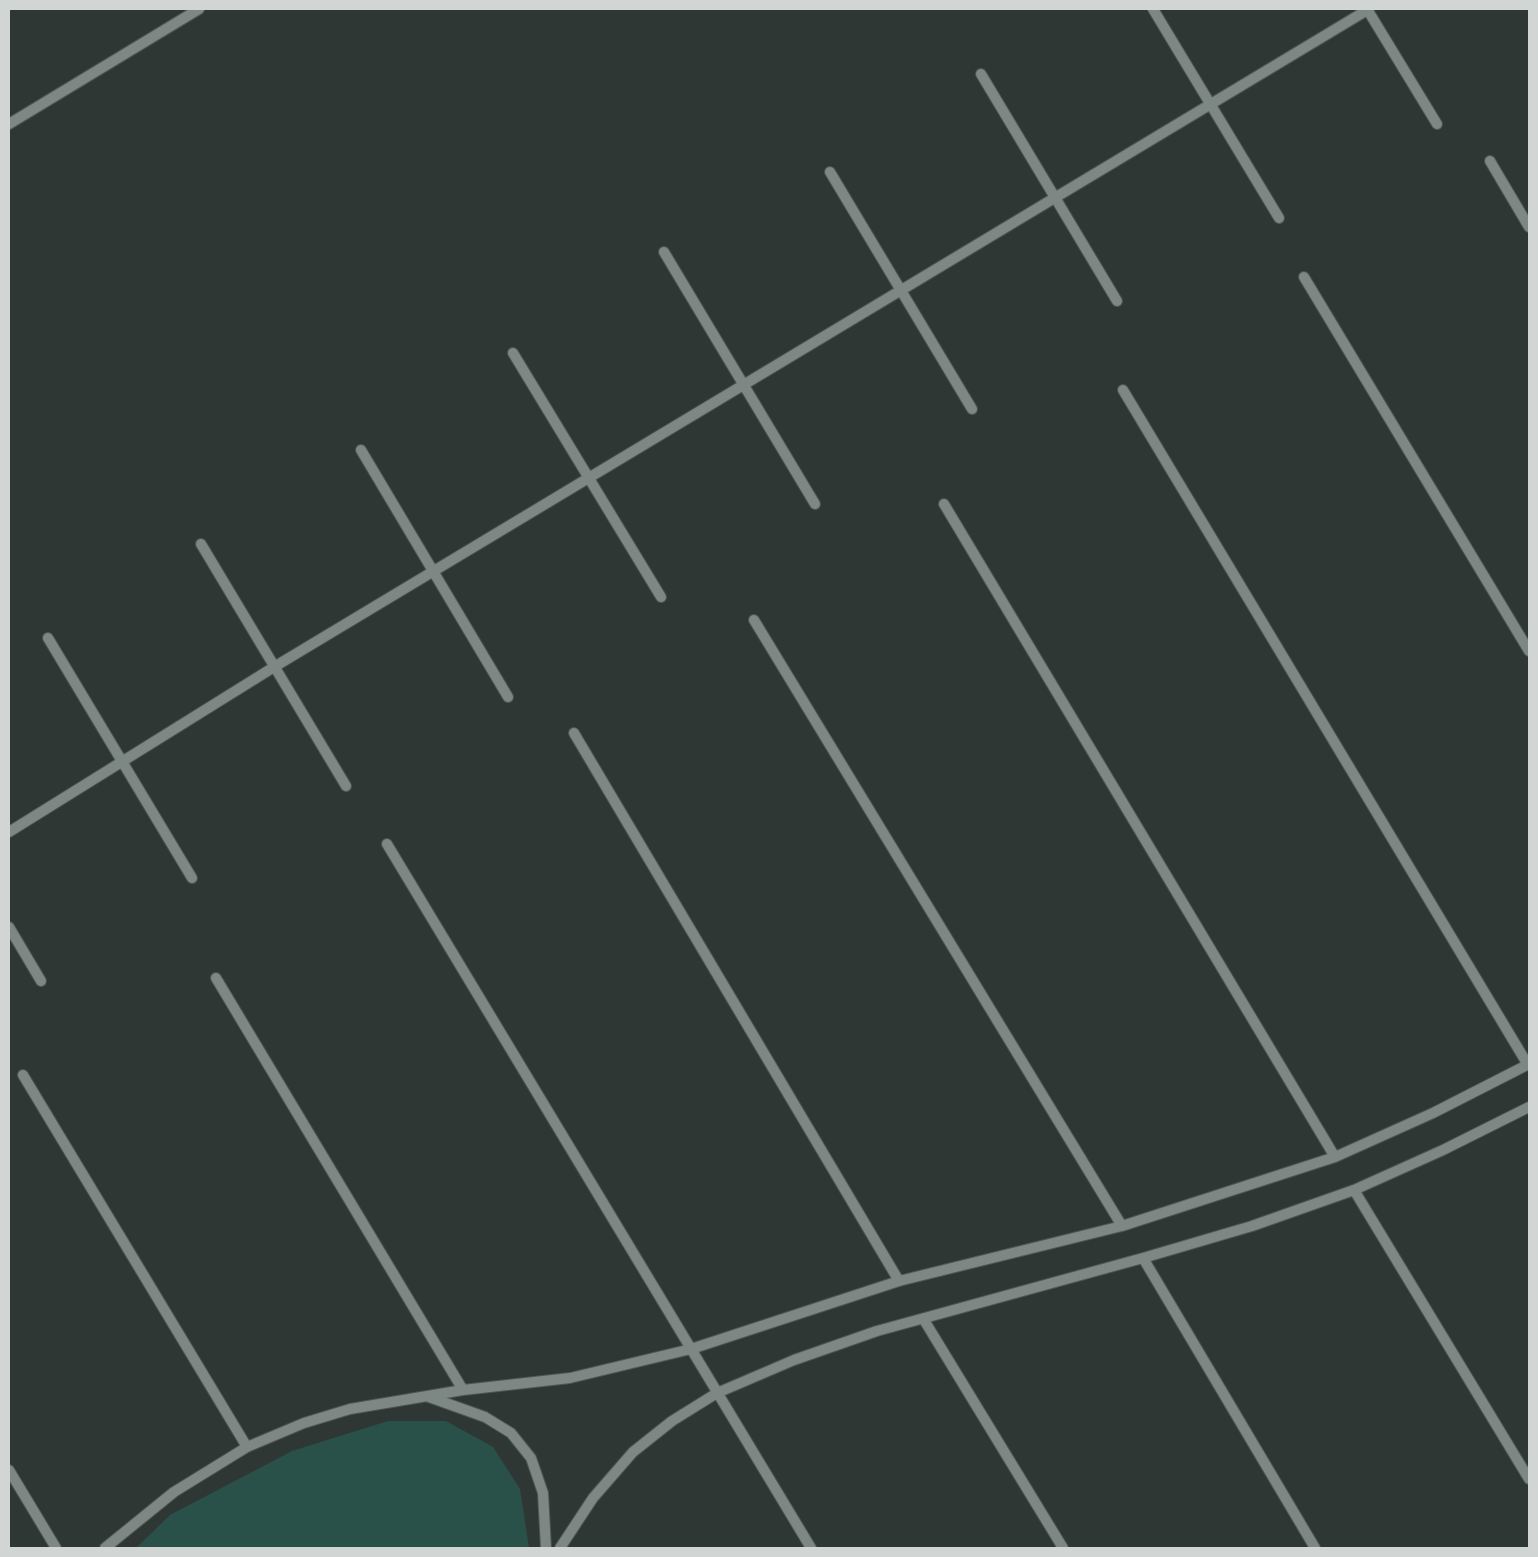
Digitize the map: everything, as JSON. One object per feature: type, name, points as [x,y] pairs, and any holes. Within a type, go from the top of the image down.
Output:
[{"type":"street","points":[[9,124],[199,9]]},
{"type":"street","points":[[1153,9],[1211,102],[1279,218]]},
{"type":"street","points":[[9,832],[274,667],[1368,9],[1437,124]]},
{"type":"street","points":[[981,74],[1056,196],[1117,301]]},
{"type":"street","points":[[1490,161],[1529,227]]},
{"type":"street","points":[[830,172],[902,289],[972,409]]},
{"type":"street","points":[[664,252],[815,504]]},
{"type":"street","points":[[1304,277],[1529,651]]},
{"type":"street","points":[[513,352],[661,596]]},
{"type":"street","points":[[105,1548],[174,1492],[247,1447],[304,1423],[350,1409],[463,1390],[570,1378],[691,1349],[899,1281],[1122,1226],[1335,1157],[1433,1112],[1529,1064],[1122,390]]},
{"type":"street","points":[[361,450],[508,698]]},
{"type":"street","points":[[944,504],[1335,1157]]},
{"type":"street","points":[[201,544],[346,786]]},
{"type":"street","points":[[754,620],[1122,1226]]},
{"type":"street","points":[[48,638],[192,878]]},
{"type":"street","points":[[574,733],[899,1281]]},
{"type":"street","points":[[386,844],[811,1548]]},
{"type":"street","points":[[9,927],[42,981]]},
{"type":"street","points":[[216,978],[463,1390]]},
{"type":"street","points":[[23,1075],[247,1447]]},
{"type":"street","points":[[560,1548],[593,1498],[633,1452],[672,1421],[717,1393],[794,1360],[877,1331],[924,1320],[1252,1226],[1354,1190],[1443,1150],[1529,1107]]},
{"type":"street","points":[[1354,1190],[1529,1478]]},
{"type":"street","points":[[1143,1258],[1315,1548]]},
{"type":"street","points":[[924,1320],[1063,1548]]},
{"type":"street","points":[[428,1397],[485,1417],[511,1433],[530,1458],[543,1493],[546,1548]]},
{"type":"street","points":[[9,1470],[56,1548]]},
{"type":"green space","points":[[388,1421],[446,1421],[493,1447],[520,1489],[529,1548],[136,1548],[170,1515],[292,1451]]}]
